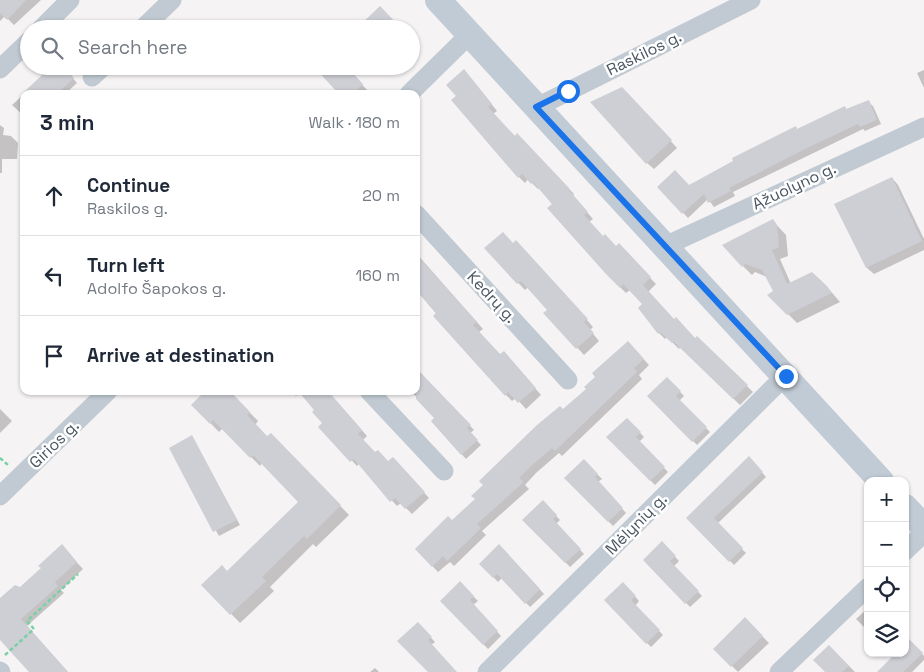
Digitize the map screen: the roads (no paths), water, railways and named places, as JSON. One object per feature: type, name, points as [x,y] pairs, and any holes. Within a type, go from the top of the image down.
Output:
[{"type":"street","points":[[50,20],[70,0]]},
{"type":"street","points":[[151,20],[172,0]]},
{"type":"street","points":[[438,0],[877,477]]},
{"type":"street","name":"Raskilos g.","points":[[536,107],[751,0]]},
{"type":"street","points":[[413,90],[470,34]]},
{"type":"street","points":[[0,69],[20,50]]},
{"type":"street","name":"Ąžuolyno g.","points":[[665,246],[924,127]]},
{"type":"street","name":"Kedrų g.","points":[[420,218],[568,380]]},
{"type":"street","name":"Mėlynių g.","points":[[487,672],[786,376]]},
{"type":"street","name":"Girios g.","points":[[0,496],[104,395]]},
{"type":"street","points":[[373,395],[444,471]]},
{"type":"street","points":[[909,511],[924,528]]},
{"type":"street","points":[[909,547],[924,533]]},
{"type":"street","points":[[779,672],[864,591]]}]
